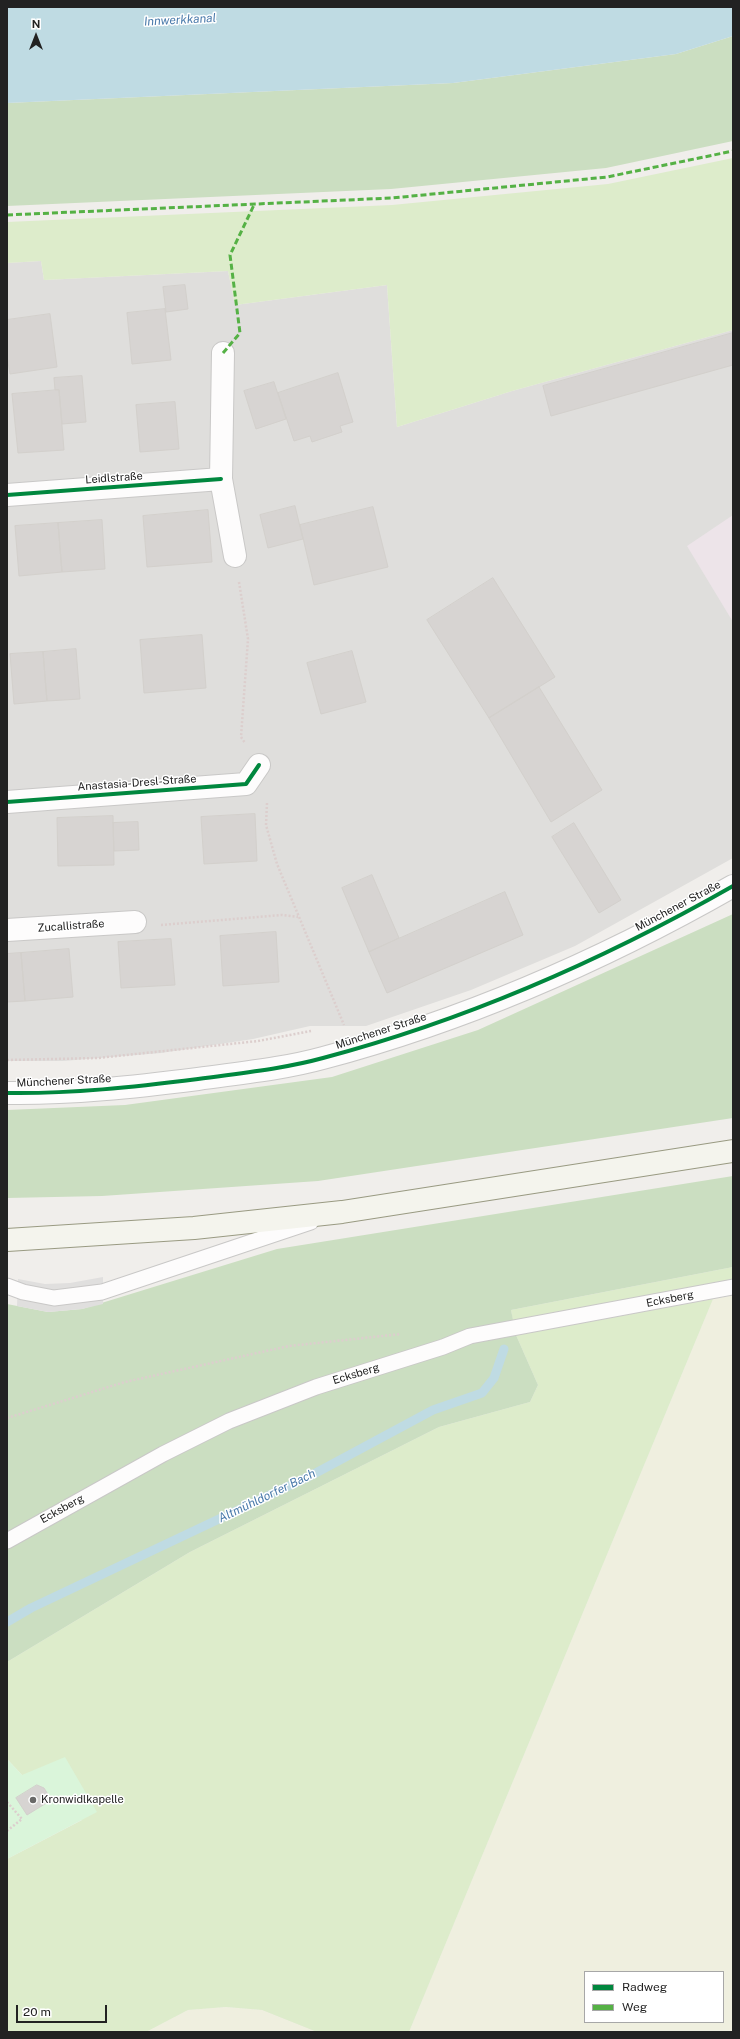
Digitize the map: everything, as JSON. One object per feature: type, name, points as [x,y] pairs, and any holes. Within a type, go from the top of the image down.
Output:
[{"type":"main road","points":[[7,1240],[194,1228],[342,1212],[733,1151]]},
{"type":"street","points":[[223,353],[221,479],[234,556]]},
{"type":"street","name":"Leidlstraße","points":[[7,495],[221,479]]},
{"type":"street","name":"Anastasia-Dresl-Straße","points":[[7,802],[246,784],[259,765]]},
{"type":"street","name":"Münchener Straße","points":[[7,1093],[87,1090],[178,1081],[280,1067],[321,1059],[399,1036],[544,980],[615,949],[733,886]]},
{"type":"street","name":"Zucallistraße","points":[[7,930],[134,922]]},
{"type":"lane","points":[[7,1286],[23,1292],[54,1298],[102,1292],[342,1212]]},
{"type":"lane","name":"Ecksberg","points":[[7,1541],[157,1458],[229,1421],[316,1387],[443,1347],[470,1336],[733,1288]]},
{"type":"path","points":[[234,556],[248,639],[241,737],[259,765],[267,789],[266,825],[277,864],[298,917],[355,1049]]},
{"type":"path","points":[[134,922],[166,925],[282,915],[298,917]]},
{"type":"path","points":[[7,1060],[98,1058],[258,1041],[311,1031]]},
{"type":"path","points":[[7,1418],[125,1382],[289,1346],[407,1333]]},
{"type":"path","points":[[7,1802],[22,1819],[7,1831]]},
{"type":"shaded area","points":[[41,261],[44,280],[228,271],[235,305],[387,285],[397,427],[512,391],[733,330],[733,858],[575,946],[471,990],[366,1026],[310,1026],[253,1039],[161,1053],[63,1061],[7,1061],[7,263]]},
{"type":"shaded area","points":[[733,515],[733,622],[687,546]]},
{"type":"shaded area","points":[[103,1277],[103,1304],[82,1309],[48,1312],[17,1306],[18,1279],[45,1284],[70,1283]]},
{"type":"green space","points":[[733,36],[733,141],[606,168],[391,189],[7,206],[7,103],[453,83],[676,54]]},
{"type":"green space","points":[[733,158],[733,330],[512,391],[397,427],[387,285],[235,305],[228,271],[44,280],[41,261],[7,263],[7,222],[392,205],[608,184]]},
{"type":"green space","points":[[733,914],[733,1118],[318,1181],[102,1196],[7,1198],[7,1110],[125,1105],[332,1077],[478,1030]]},
{"type":"green space","points":[[733,1176],[733,1267],[511,1310],[516,1335],[538,1385],[530,1402],[439,1427],[190,1552],[7,1662],[7,1304],[48,1312],[82,1309],[277,1249]]},
{"type":"green space","points":[[733,1267],[733,1282],[513,1322],[511,1310]]},
{"type":"green space","points":[[733,1295],[733,2032],[409,2032],[713,1299]]},
{"type":"green space","points":[[713,1299],[409,2032],[317,2032],[262,2010],[226,2007],[188,2010],[146,2032],[7,2032],[7,1859],[82,1820],[22,1775],[7,1759],[7,1662],[190,1552],[439,1427],[530,1402],[538,1385],[516,1335]]},
{"type":"green space","points":[[65,1757],[97,1812],[7,1859],[7,1759],[22,1775]]},
{"type":"green space","points":[[226,2007],[262,2010],[317,2032],[146,2032],[188,2010]]},
{"type":"water","name":"Innwerkkanal","points":[[7,7],[733,7],[733,36],[676,54],[453,83],[7,103]]},
{"type":"building","points":[[185,285],[188,309],[166,312],[163,287]]},
{"type":"building","points":[[165,309],[171,360],[132,364],[127,313]]},
{"type":"building","points":[[50,314],[57,367],[10,374],[7,356],[7,320]]},
{"type":"building","points":[[733,333],[733,365],[551,416],[543,386]]},
{"type":"building","points":[[338,373],[353,422],[340,426],[342,432],[312,442],[310,436],[294,441],[278,393]]},
{"type":"building","points":[[82,376],[86,422],[62,424],[59,390],[55,390],[54,378]]},
{"type":"building","points":[[274,382],[286,419],[256,429],[244,391]]},
{"type":"building","points":[[59,390],[64,450],[18,453],[12,394]]},
{"type":"building","points":[[175,402],[179,449],[140,452],[136,405]]},
{"type":"building","points":[[295,506],[303,539],[268,548],[260,515]]},
{"type":"building","points":[[373,507],[388,567],[314,585],[300,525]]},
{"type":"building","points":[[208,510],[212,562],[147,567],[143,516]]},
{"type":"building","points":[[102,520],[105,569],[62,572],[58,523]]},
{"type":"building","points":[[58,523],[62,572],[19,576],[15,526]]},
{"type":"building","points":[[493,578],[555,677],[489,718],[427,620]]},
{"type":"building","points":[[202,635],[206,688],[144,693],[140,640]]},
{"type":"building","points":[[76,649],[80,699],[47,701],[43,652]]},
{"type":"building","points":[[352,651],[366,702],[321,714],[307,663]]},
{"type":"building","points":[[43,652],[47,701],[14,704],[10,654]]},
{"type":"building","points":[[539,687],[602,790],[551,822],[489,718]]},
{"type":"building","points":[[255,814],[257,861],[204,864],[201,817]]},
{"type":"building","points":[[113,816],[114,865],[58,866],[57,818]]},
{"type":"building","points":[[138,822],[139,850],[114,851],[113,823]]},
{"type":"building","points":[[574,823],[621,900],[599,913],[552,837]]},
{"type":"building","points":[[372,875],[399,938],[369,952],[342,888]]},
{"type":"building","points":[[505,892],[523,935],[387,993],[369,952]]},
{"type":"building","points":[[276,932],[279,982],[223,986],[220,936]]},
{"type":"building","points":[[171,939],[175,985],[121,988],[118,942]]},
{"type":"building","points":[[69,949],[73,997],[25,1001],[21,953]]},
{"type":"building","points":[[21,953],[25,1001],[7,1002],[7,954]]},
{"type":"building","name":"Kronwidlkapelle","points":[[37,1785],[44,1788],[49,1796],[48,1802],[27,1815],[16,1798]]},
{"type":"waterway","name":"Altmühldorfer Bach","points":[[7,1622],[31,1608],[312,1475],[433,1410],[482,1393],[494,1378],[504,1349]]},
{"type":"marked path","points":[[7,215],[392,198],[607,177],[733,151]]},
{"type":"marked path","points":[[223,353],[240,333],[230,255],[254,205]]},
{"type":"cycle path","points":[[7,495],[221,479]]},
{"type":"cycle path","points":[[7,802],[246,784],[259,765]]},
{"type":"cycle path","points":[[7,1093],[79,1091],[198,1079],[292,1065],[376,1043],[482,1006],[534,985],[635,938],[733,886]]},
{"type":"place","name":"Kronwidlkapelle","points":[[33,1800]]}]
